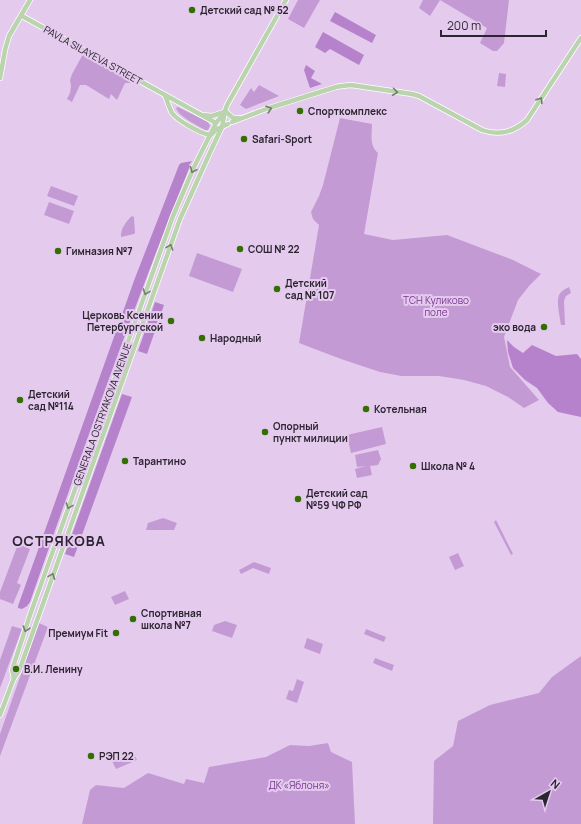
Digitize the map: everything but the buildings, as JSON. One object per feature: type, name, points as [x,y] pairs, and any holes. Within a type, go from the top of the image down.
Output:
[{"type":"main road","points":[[0,78],[4,50],[9,36],[30,0]]},
{"type":"main road","name":"GENERALA OSTRYAKOVA AVENUE","points":[[0,715],[14,678],[19,671],[179,221],[222,127],[227,105],[286,0]]},
{"type":"main road","name":"PAVLA SILAYEVA STREET","points":[[22,16],[199,114]]},
{"type":"main road","points":[[225,112],[233,118],[246,116],[336,87],[351,86],[419,96],[482,130],[493,133],[505,133],[521,125],[527,120],[581,38]]},
{"type":"main road","points":[[165,95],[173,114],[203,134],[210,135],[217,129],[230,125],[246,116]]},
{"type":"main road","points":[[173,114],[176,105],[180,104]]},
{"type":"main road","points":[[199,114],[212,116],[225,112]]},
{"type":"main road","points":[[225,112],[230,125]]},
{"type":"main road","name":"GENERALA OSTRYAKOVA AVENUE","points":[[14,678],[12,670],[30,615],[173,216],[195,165],[216,123],[225,112]]},
{"type":"main road","points":[[199,114],[216,123],[217,129],[212,148]]},
{"type":"green space","points":[[298,0],[320,0],[304,28],[288,19]]},
{"type":"green space","points":[[423,0],[440,0],[430,16],[419,8]]},
{"type":"green space","points":[[440,0],[509,0],[504,43],[497,51],[493,51],[480,43],[487,28]]},
{"type":"green space","points":[[85,55],[129,79],[130,83],[125,83],[117,100],[111,94],[109,99],[86,85],[80,85],[72,102],[67,99],[70,93],[70,80],[72,74],[82,56]]},
{"type":"green space","points":[[499,73],[506,74],[505,87],[497,86]]},
{"type":"green space","points":[[259,85],[279,96],[246,109],[240,105],[251,88],[254,92]]},
{"type":"green space","points":[[178,107],[208,122],[210,126],[208,130],[205,130],[184,118],[176,108]]},
{"type":"green space","name":"ТСН Куликово поле","points":[[340,118],[372,124],[372,143],[378,153],[364,234],[393,240],[447,235],[513,260],[541,274],[518,300],[504,337],[510,367],[539,400],[524,408],[508,397],[486,386],[464,380],[439,376],[401,376],[380,372],[299,343],[319,225],[313,219],[311,212],[323,185]]},
{"type":"green space","points":[[51,186],[78,196],[74,206],[47,196]]},
{"type":"green space","points":[[49,202],[74,211],[69,224],[44,215]]},
{"type":"green space","points":[[132,216],[134,217],[135,233],[121,237],[121,231]]},
{"type":"green space","points":[[197,253],[242,269],[233,292],[189,276]]},
{"type":"green space","points":[[569,287],[571,293],[566,296],[564,301],[565,325],[561,325],[558,298],[561,292]]},
{"type":"green space","points":[[382,427],[386,444],[351,453],[347,435]]},
{"type":"green space","points":[[378,450],[381,459],[378,465],[370,466],[372,475],[357,478],[355,469],[366,466],[357,467],[355,455]]},
{"type":"green space","points":[[163,518],[177,523],[174,530],[146,530],[148,523]]},
{"type":"green space","points":[[496,520],[513,554],[511,555],[494,522]]},
{"type":"green space","points":[[18,544],[30,549],[17,583],[21,585],[13,604],[0,599],[0,592]]},
{"type":"green space","points":[[458,553],[464,566],[455,570],[449,557]]},
{"type":"green space","points":[[254,562],[271,568],[269,574],[253,568],[241,574],[239,570]]},
{"type":"green space","points":[[125,591],[129,599],[115,605],[111,597]]},
{"type":"green space","points":[[225,621],[237,625],[232,638],[212,631],[214,625]]},
{"type":"green space","points":[[39,623],[48,627],[0,756],[0,734]]},
{"type":"green space","points":[[12,626],[22,629],[0,688],[0,660]]},
{"type":"green space","points":[[366,629],[386,637],[384,642],[364,634]]},
{"type":"green space","points":[[307,638],[323,644],[320,654],[304,648]]},
{"type":"green space","points":[[581,656],[581,824],[433,824],[434,761],[453,746],[458,721],[490,705],[539,693],[552,677]]},
{"type":"green space","points":[[375,658],[394,665],[392,671],[373,663]]},
{"type":"green space","points":[[297,679],[304,682],[297,703],[286,699],[289,690],[293,691]]},
{"type":"green space","name":"ДК «Яблоня»","points":[[328,743],[331,752],[352,762],[355,824],[82,824],[90,790],[96,785],[124,788],[148,773],[184,784],[186,779],[204,783],[209,767],[266,757],[290,745],[309,746]]},
{"type":"green space","points":[[133,752],[137,760],[116,769],[112,761]]},
{"type":"shaded area","points":[[335,12],[376,35],[372,43],[330,21]]},
{"type":"shaded area","points":[[323,32],[364,55],[359,65],[330,49],[325,53],[315,47]]},
{"type":"shaded area","points":[[306,65],[315,71],[311,78],[322,84],[310,88],[304,70]]},
{"type":"shaded area","points":[[192,161],[189,165],[190,166],[127,329],[30,602],[22,609],[18,608],[135,278],[179,165],[181,163]]},
{"type":"shaded area","points":[[155,302],[164,305],[147,354],[138,351]]},
{"type":"shaded area","points":[[507,340],[523,353],[532,345],[556,356],[577,354],[581,359],[581,417],[558,412],[548,403],[537,388],[525,380],[513,368],[508,352]]},
{"type":"shaded area","points":[[122,394],[132,397],[74,557],[65,554]]},
{"type":"place","name":"Детский сад № 52","points":[[192,10]]},
{"type":"place","name":"Спорткомплекс","points":[[300,111]]},
{"type":"place","name":"Safari-Sport","points":[[244,139]]},
{"type":"place","name":"СОШ № 22","points":[[240,249]]},
{"type":"place","name":"Гимназия №7","points":[[58,251]]},
{"type":"place","name":"Детский сад № 107","points":[[277,289]]},
{"type":"place","name":"Церковь Ксении Петербургской","points":[[171,321]]},
{"type":"place","name":"эко вода","points":[[544,327]]},
{"type":"place","name":"Народный","points":[[202,338]]},
{"type":"place","name":"Детский сад №114","points":[[20,400]]},
{"type":"place","name":"Котельная","points":[[366,409]]},
{"type":"place","name":"Опорный пункт милиции","points":[[265,432]]},
{"type":"place","name":"Тарантино","points":[[125,461]]},
{"type":"place","name":"Школа № 4","points":[[413,466]]},
{"type":"place","name":"Детский сад №59 ЧФ РФ","points":[[298,499]]},
{"type":"place","name":"Спортивная школа №7","points":[[133,619]]},
{"type":"place","name":"Премиум Fit","points":[[116,633]]},
{"type":"place","name":"В.И. Ленину","points":[[16,669]]},
{"type":"place","name":"РЭП 22","points":[[91,756]]},
{"type":"district","name":"ОСТРЯКОВА","points":[[59,540]]}]
